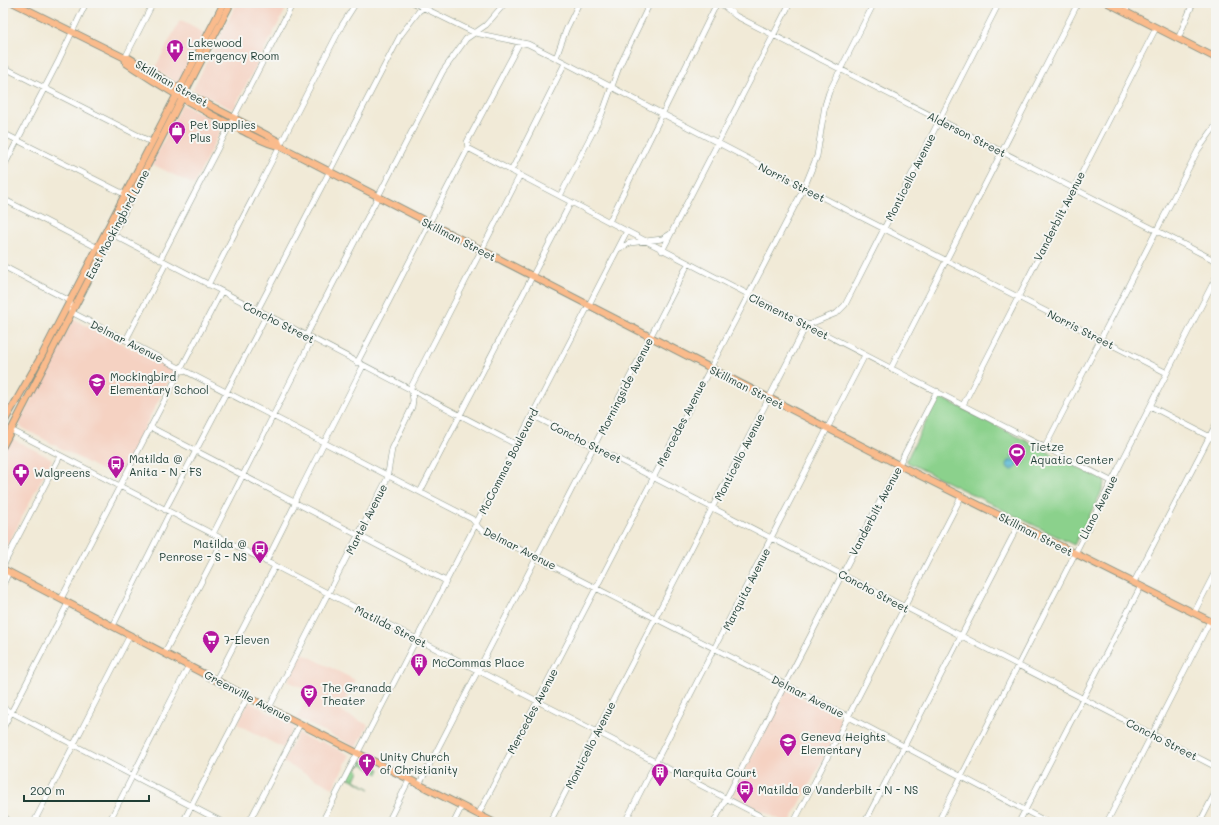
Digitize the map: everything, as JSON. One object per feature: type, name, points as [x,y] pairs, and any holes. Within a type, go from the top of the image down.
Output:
[{"type":"main road","name":"East Mockingbird Lane","points":[[127,196],[158,146],[186,93],[224,3]]},
{"type":"main road","name":"East Mockingbird Lane","points":[[3,425],[5,416],[29,379],[70,300],[109,233],[178,88],[231,3]]},
{"type":"main road","points":[[1108,3],[1216,58]]},
{"type":"main road","name":"Skillman Street","points":[[17,4],[125,58],[129,58],[186,93],[278,141],[280,146]]},
{"type":"main road","name":"Skillman Street","points":[[125,58],[126,63],[182,100],[254,136],[280,146],[769,399],[1213,623]]},
{"type":"main road","points":[[151,142],[158,146]]},
{"type":"main road","name":"East Mockingbird Lane","points":[[3,446],[71,312],[100,249]]},
{"type":"main road","points":[[3,425],[11,430]]},
{"type":"main road","name":"Greenville Avenue","points":[[3,568],[357,754],[493,822]]},
{"type":"street","points":[[3,168],[86,3]]},
{"type":"street","points":[[125,58],[153,3]]},
{"type":"street","points":[[160,260],[293,3]]},
{"type":"street","points":[[208,285],[342,25],[356,3]]},
{"type":"street","name":"Norris Street","points":[[414,3],[474,33],[491,38],[528,44],[804,188],[1167,373]]},
{"type":"street","points":[[257,311],[400,36],[419,11],[431,3]]},
{"type":"street","points":[[306,336],[443,71],[461,46],[474,33],[486,25],[505,3]]},
{"type":"street","points":[[556,58],[566,30],[580,3]]},
{"type":"street","points":[[560,196],[602,114],[628,46],[650,3]]},
{"type":"street","points":[[609,222],[717,3]]},
{"type":"street","name":"Alderson Street","points":[[720,3],[736,16],[1216,261]]},
{"type":"street","points":[[662,251],[790,3]]},
{"type":"street","name":"Mercedes Avenue","points":[[478,815],[597,588],[747,294],[804,188],[817,156],[825,106],[840,70],[874,3]]},
{"type":"street","name":"Monticello Avenue","points":[[550,822],[808,325],[837,314],[845,305],[999,3]]},
{"type":"street","points":[[891,368],[1078,3]]},
{"type":"street","points":[[1125,12],[1130,3]]},
{"type":"street","points":[[1178,39],[1193,3]]},
{"type":"street","points":[[486,25],[486,32],[491,38]]},
{"type":"street","name":"Vanderbilt Avenue","points":[[963,405],[1156,28]]},
{"type":"street","points":[[357,363],[468,148],[467,142],[520,42]]},
{"type":"street","points":[[511,170],[565,63]]},
{"type":"street","points":[[3,67],[151,142]]},
{"type":"street","points":[[1045,447],[1198,150],[1216,125]]},
{"type":"street","points":[[3,133],[127,196]]},
{"type":"street","name":"Clements Street","points":[[468,148],[662,251],[1111,481]]},
{"type":"street","name":"Martel Avenue","points":[[269,708],[388,475],[392,449],[412,407],[413,400],[411,387],[520,175]]},
{"type":"street","points":[[3,199],[100,249]]},
{"type":"street","points":[[420,492],[571,202]]},
{"type":"street","points":[[617,250],[630,242],[646,242],[662,239],[673,230]]},
{"type":"street","name":"McCommas Boulevard","points":[[322,822],[626,231]]},
{"type":"street","name":"Concho Street","points":[[109,233],[266,316],[517,445]]},
{"type":"street","points":[[126,340],[166,263]]},
{"type":"street","name":"Morningside Avenue","points":[[419,785],[688,264]]},
{"type":"street","points":[[3,266],[70,300],[71,312]]},
{"type":"street","name":"Llano Avenue","points":[[938,822],[1216,277]]},
{"type":"street","points":[[61,599],[180,368],[221,292]]},
{"type":"street","name":"Delmar Avenue","points":[[71,312],[472,519],[480,529],[848,717],[1047,822]]},
{"type":"street","points":[[165,510],[266,316]]},
{"type":"street","points":[[213,534],[312,339]]},
{"type":"street","name":"Marquita Avenue","points":[[625,822],[716,649],[865,355]]},
{"type":"street","points":[[266,562],[324,442],[363,366]]},
{"type":"street","name":"Vanderbilt Avenue","points":[[714,822],[937,391]]},
{"type":"street","points":[[1150,406],[1216,440]]},
{"type":"street","name":"Concho Street","points":[[532,415],[1216,767]]},
{"type":"street","points":[[1134,582],[1216,424]]},
{"type":"street","points":[[150,427],[446,581]]},
{"type":"street","name":"Matilda Street","points":[[11,430],[772,822]]},
{"type":"street","points":[[3,568],[60,456]]},
{"type":"street","points":[[794,822],[961,497]]},
{"type":"street","points":[[113,626],[170,512]]},
{"type":"street","points":[[866,822],[1019,524]]},
{"type":"street","points":[[165,652],[223,540]]},
{"type":"street","points":[[216,680],[275,566]]},
{"type":"street","points":[[1194,613],[1216,570]]},
{"type":"street","points":[[3,585],[9,572]]},
{"type":"street","points":[[1019,822],[1141,586]]},
{"type":"street","points":[[3,728],[68,603]]},
{"type":"street","points":[[1107,822],[1152,734],[1213,623]]},
{"type":"street","points":[[34,822],[130,635]]},
{"type":"street","points":[[109,822],[189,666]]},
{"type":"street","points":[[183,822],[248,696]]},
{"type":"street","points":[[3,708],[222,822]]},
{"type":"street","points":[[249,822],[300,724]]},
{"type":"street","points":[[388,822],[409,780]]},
{"type":"street","points":[[1200,822],[1216,791]]},
{"type":"street","points":[[454,822],[462,806]]},
{"type":"street","points":[[3,815],[10,822]]},
{"type":"shaded area","points":[[237,3],[289,3],[233,110],[193,89]]},
{"type":"shaded area","points":[[180,20],[204,33],[179,81],[175,82],[155,68]]},
{"type":"shaded area","points":[[182,104],[223,125],[194,185],[152,164]]},
{"type":"shaded area","name":"Mockingbird Elementary School","points":[[73,319],[174,370],[118,479],[21,427],[19,423]]},
{"type":"shaded area","points":[[11,438],[52,459],[3,554],[3,452]]},
{"type":"shaded area","points":[[302,653],[355,680],[340,711],[368,725],[357,746],[353,746],[297,718],[310,692],[288,681]]},
{"type":"shaded area","name":"Geneva Heights Elementary","points":[[786,690],[844,719],[790,822],[784,822],[732,795]]},
{"type":"shaded area","points":[[249,702],[295,726],[283,748],[237,724]]},
{"type":"shaded area","points":[[298,733],[318,743],[321,741],[350,755],[333,788],[283,762]]},
{"type":"green space","points":[[940,397],[1105,481],[1100,495],[1074,545],[907,462],[907,459],[937,399]]},
{"type":"green space","points":[[358,759],[380,769],[378,774],[362,764],[357,768],[359,771],[355,780],[370,789],[347,777]]},
{"type":"water","points":[[1014,452],[1026,458],[1023,464],[1011,456]]},
{"type":"water","points":[[1010,460],[1014,460],[1017,465],[1014,470],[1010,470],[1007,467],[1007,463]]},
{"type":"place","name":"Lakewood Emergency Room","points":[[175,63]]},
{"type":"place","name":"Pet Supplies Plus","points":[[177,145]]},
{"type":"place","name":"Mockingbird Elementary School","points":[[97,397]]},
{"type":"place","name":"Tietze Aquatic Center","points":[[1017,467]]},
{"type":"place","name":"Matilda @ Anita - N - FS","points":[[116,479]]},
{"type":"place","name":"Walgreens","points":[[21,487]]},
{"type":"place","name":"Matilda @ Penrose - S - NS","points":[[260,564]]},
{"type":"place","name":"7-Eleven","points":[[211,654]]},
{"type":"place","name":"McCommas Place","points":[[419,677]]},
{"type":"place","name":"The Granada Theater","points":[[309,708]]},
{"type":"place","name":"Geneva Heights Elementary","points":[[788,757]]},
{"type":"place","name":"Unity Church of Christianity","points":[[367,777]]},
{"type":"place","name":"Marquita Court","points":[[660,787]]},
{"type":"place","name":"Matilda @ Vanderbilt - N - NS","points":[[745,804]]}]
